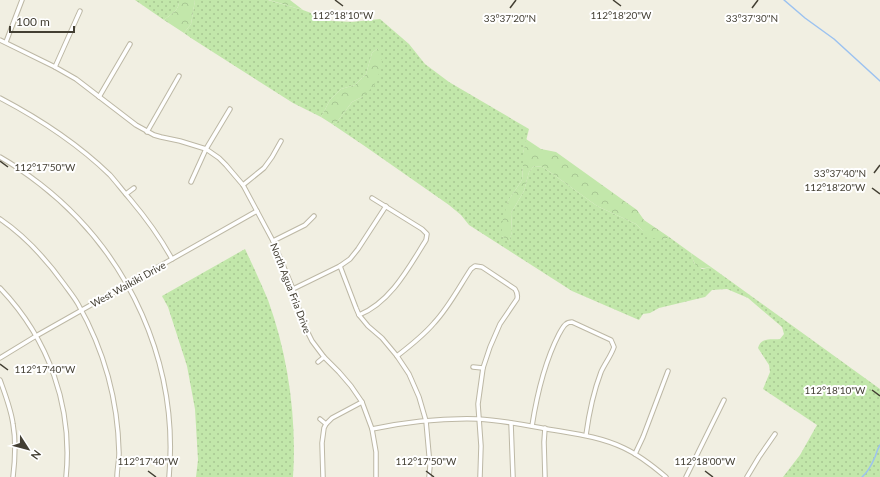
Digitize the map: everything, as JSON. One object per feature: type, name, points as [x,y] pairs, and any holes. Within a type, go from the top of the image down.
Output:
[{"type":"street","points":[[6,42],[22,0]]},
{"type":"street","points":[[55,67],[80,11]]},
{"type":"street","name":"North Agua Fria Drive","points":[[0,40],[76,79],[136,126],[160,137],[180,140],[206,149],[226,165],[243,186],[273,241],[293,289],[303,323],[312,341],[324,357],[351,386],[362,402],[372,429],[376,452],[376,477]]},
{"type":"street","points":[[99,97],[130,44]]},
{"type":"street","points":[[147,132],[179,76]]},
{"type":"street","points":[[0,98],[24,110],[63,136],[86,153],[111,176],[148,220],[172,259]]},
{"type":"street","points":[[191,182],[206,149],[230,109]]},
{"type":"street","points":[[243,186],[264,168],[281,141]]},
{"type":"street","points":[[0,157],[26,174],[71,211],[99,243],[127,284],[147,326],[158,357],[169,415],[171,456],[169,477]]},
{"type":"street","points":[[126,194],[134,188]]},
{"type":"street","points":[[359,315],[366,313],[387,296],[394,288],[426,240],[427,234],[422,229],[372,198]]},
{"type":"street","points":[[293,289],[340,266],[350,259],[386,206]]},
{"type":"street","name":"West Waikiki Drive","points":[[0,358],[81,310],[257,211]]},
{"type":"street","points":[[273,241],[305,225],[314,216]]},
{"type":"street","points":[[0,219],[25,239],[53,269],[77,303],[90,327],[100,350],[111,384],[116,411],[119,453],[117,477]]},
{"type":"street","points":[[340,266],[359,315],[368,326],[382,338],[397,356],[409,374],[419,397],[426,421],[430,466],[429,477]]},
{"type":"street","points":[[397,356],[421,337],[436,322],[471,269],[475,266],[482,267],[515,289],[518,296],[517,299],[500,324],[483,368],[478,404],[481,446],[480,477]]},
{"type":"street","points":[[0,288],[10,298],[36,336],[47,357],[54,377],[63,408],[67,434],[66,477]]},
{"type":"street","points":[[532,426],[536,400],[543,374],[556,340],[563,327],[567,323],[572,322],[611,340],[614,347],[602,370],[595,389],[588,415],[586,435]]},
{"type":"street","points":[[318,362],[324,357]]},
{"type":"street","points":[[473,367],[483,368]]},
{"type":"street","points":[[635,454],[668,371]]},
{"type":"street","points":[[0,380],[13,424],[15,451],[13,477]]},
{"type":"street","points":[[686,477],[724,400]]},
{"type":"street","points":[[323,477],[322,444],[326,424],[332,418],[362,402]]},
{"type":"street","points":[[320,419],[326,424]]},
{"type":"street","points":[[372,429],[397,424],[445,419],[479,419],[545,428],[586,435],[613,443],[635,454],[666,477]]},
{"type":"street","points":[[511,423],[513,477]]},
{"type":"street","points":[[544,477],[545,428]]},
{"type":"street","points":[[747,477],[775,434]]},
{"type":"green space","points":[[135,0],[179,0],[179,3],[174,12],[164,20]]},
{"type":"green space","points":[[179,0],[195,0],[191,24],[184,33],[164,20],[177,9]]},
{"type":"green space","points":[[195,0],[268,0],[303,10],[332,21],[352,22],[380,19],[409,44],[425,64],[449,82],[529,129],[523,153],[522,180],[508,201],[502,236],[509,241],[512,232],[511,213],[524,191],[529,172],[534,166],[543,167],[597,206],[636,224],[642,230],[664,240],[669,237],[691,253],[694,263],[702,269],[711,267],[880,389],[880,477],[783,477],[800,455],[817,425],[763,389],[770,372],[769,365],[758,348],[759,344],[770,339],[780,339],[784,334],[782,327],[748,298],[727,289],[712,290],[705,297],[659,308],[650,313],[643,314],[639,320],[572,291],[469,225],[461,215],[449,205],[332,124],[337,122],[352,102],[362,97],[378,48],[372,53],[366,74],[355,85],[341,89],[330,100],[321,117],[293,103],[184,33],[191,24]]},
{"type":"green space","points":[[269,0],[290,0],[303,10]]},
{"type":"green space","points":[[378,48],[381,51],[382,66],[374,86],[362,97],[352,102],[337,122],[332,124],[321,117],[330,100],[341,89],[355,85],[366,74],[372,53]]},
{"type":"green space","points":[[526,139],[541,149],[556,152],[637,210],[644,220],[669,237],[664,240],[653,238],[636,224],[597,206],[543,167],[534,166],[529,172],[524,191],[511,213],[512,232],[509,242],[502,236],[502,223],[508,201],[522,180],[523,153]]},
{"type":"green space","points":[[245,249],[268,300],[286,365],[290,387],[294,432],[293,477],[196,477],[198,460],[195,409],[187,366],[168,307],[162,296]]},
{"type":"green space","points":[[691,253],[711,267],[699,268],[695,264]]},
{"type":"waterway","points":[[784,0],[805,18],[834,39],[880,81]]},
{"type":"waterway","points":[[862,477],[871,465],[880,445]]}]
